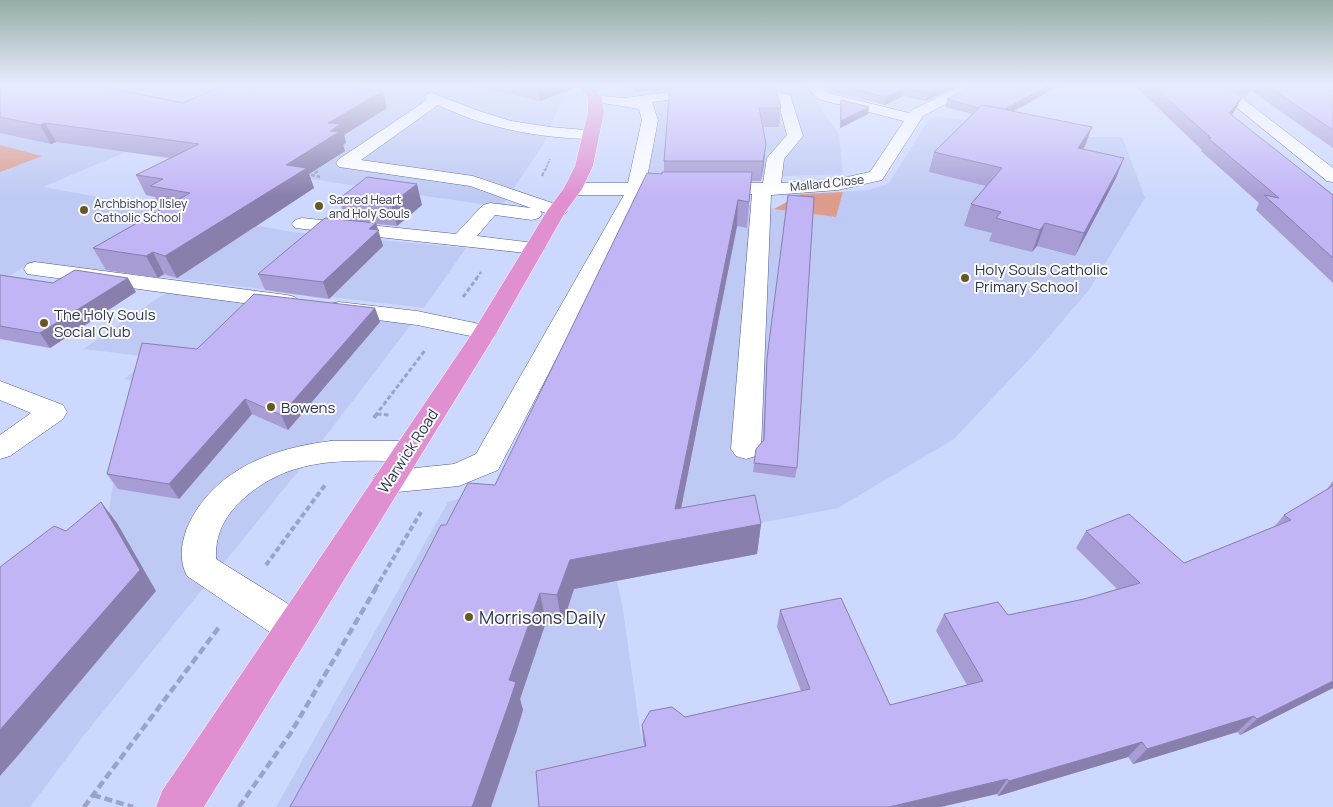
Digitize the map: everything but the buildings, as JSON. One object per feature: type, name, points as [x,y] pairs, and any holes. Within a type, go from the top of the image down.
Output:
[{"type":"highway","name":"Warwick Road","points":[[178,807],[485,332],[584,166],[594,122]]},
{"type":"street","points":[[402,122],[345,163],[473,181],[561,206]]},
{"type":"street","points":[[499,122],[547,133],[591,134]]},
{"type":"street","points":[[387,482],[459,475],[487,462],[636,189],[650,122]]},
{"type":"street","points":[[746,449],[766,189],[776,158],[795,136],[791,122]]},
{"type":"street","name":"Mallard Close","points":[[699,189],[766,189],[845,183],[876,176],[911,122]]},
{"type":"street","points":[[1262,122],[1333,178]]},
{"type":"street","points":[[461,241],[490,209],[561,206],[636,189],[663,189]]},
{"type":"street","points":[[302,224],[535,248]]},
{"type":"street","points":[[35,269],[179,290],[417,318],[485,332]]},
{"type":"street","points":[[0,390],[53,412],[0,449]]},
{"type":"street","points":[[293,628],[199,566],[197,550],[203,528],[217,505],[246,478],[266,465],[295,456],[350,451],[407,451]]},
{"type":"path","points":[[84,807],[93,795],[133,807]]},
{"type":"shaded area","name":"Archbishop Ilsley Catholic School","points":[[0,122],[552,122],[544,143],[501,207],[126,152],[43,187],[292,232],[466,248],[424,308],[33,262],[0,281]]},
{"type":"shaded area","points":[[654,122],[830,122],[839,135],[843,174],[646,181],[656,127]]},
{"type":"shaded area","points":[[928,122],[973,122],[1073,137],[1121,137],[1145,198],[1089,290],[1035,353],[954,439],[838,508],[611,552],[623,610],[640,730],[657,807],[276,807],[448,502],[503,485],[741,204],[836,217],[843,192],[869,190],[888,184]]},
{"type":"shaded area","points":[[0,145],[42,156],[0,172]]},
{"type":"shaded area","points":[[843,192],[836,217],[774,209],[801,194]]},
{"type":"shaded area","points":[[167,292],[261,307],[413,322],[309,458],[84,735],[30,807],[0,807],[0,603],[108,518],[117,456],[169,389],[124,379],[151,357],[83,349]]},
{"type":"place","name":"Sacred Heart and Holy Souls","points":[[319,206]]},
{"type":"place","name":"Archbishop Ilsley Catholic School","points":[[84,210]]},
{"type":"place","name":"Holy Souls Catholic Primary School","points":[[965,278]]},
{"type":"place","name":"The Holy Souls Social Club","points":[[44,323]]},
{"type":"place","name":"Bowens","points":[[271,407]]},
{"type":"place","name":"Morrisons Daily","points":[[469,617]]}]
